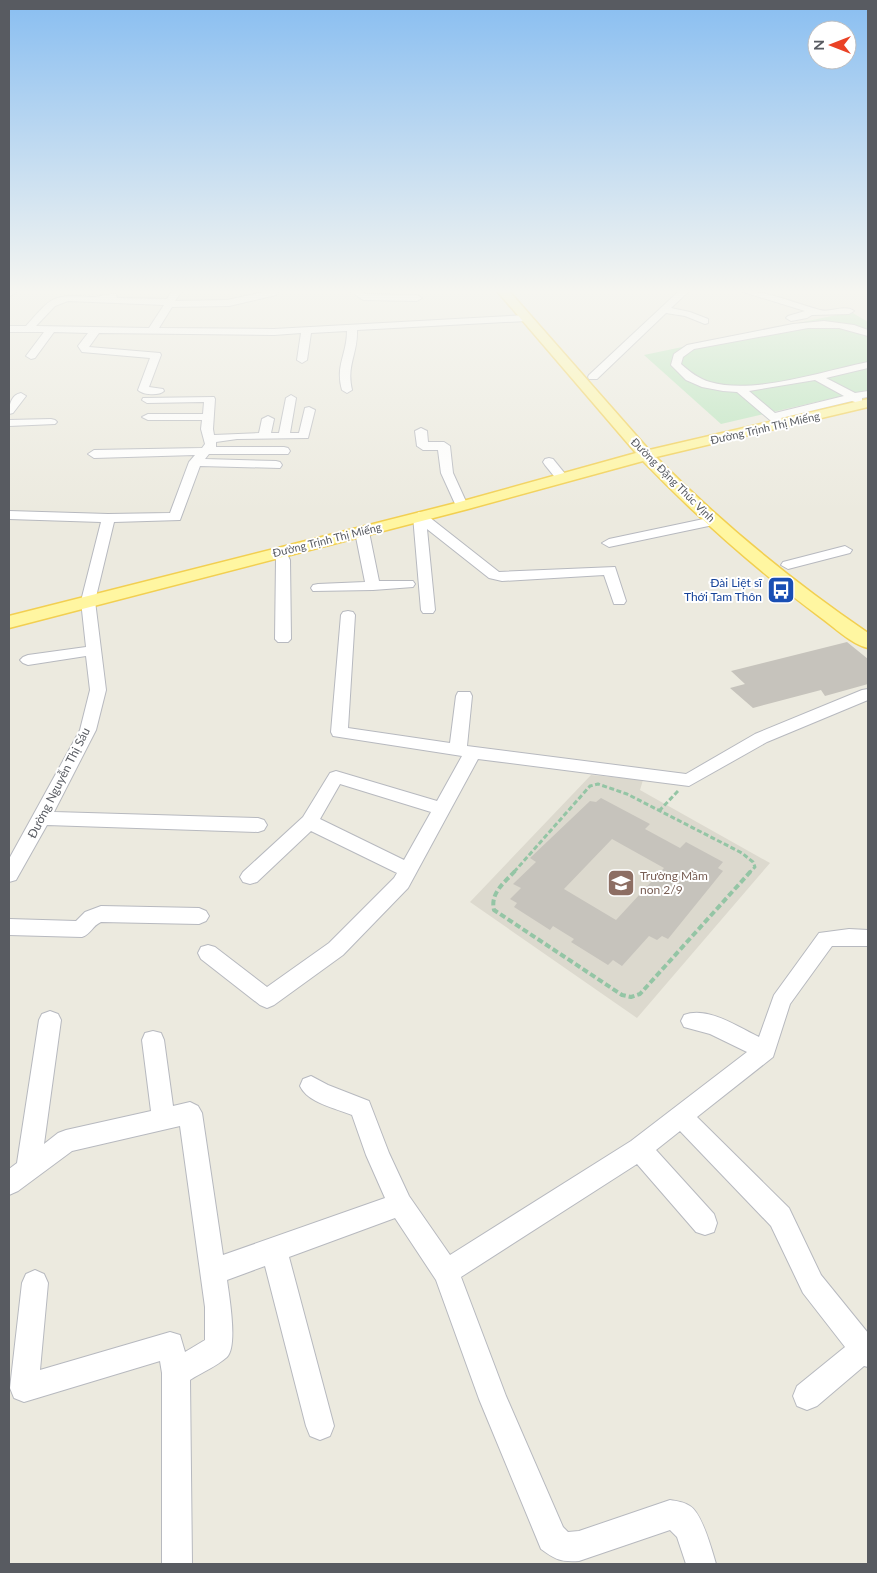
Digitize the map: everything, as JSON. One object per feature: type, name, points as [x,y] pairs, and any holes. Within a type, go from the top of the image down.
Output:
[{"type":"main road","name":"Đường Đặng Thúc Vịnh","points":[[570,364],[653,453],[713,521],[802,594],[868,642]]},
{"type":"main road","name":"Đường Đặng Thúc Vịnh","points":[[582,364],[653,453],[788,565],[868,626]]},
{"type":"main road","name":"Đường Trịnh Thị Miếng","points":[[9,622],[279,551],[462,506],[653,453],[864,399]]},
{"type":"street","points":[[153,364],[143,390],[159,391]]},
{"type":"street","points":[[345,364],[342,373],[347,390]]},
{"type":"street","points":[[593,377],[606,364]]},
{"type":"street","points":[[676,364],[684,374],[696,381],[725,388],[740,389],[868,365]]},
{"type":"street","points":[[816,376],[864,399]]},
{"type":"street","points":[[740,389],[777,421]]},
{"type":"street","points":[[9,411],[21,396]]},
{"type":"street","points":[[284,436],[291,398]]},
{"type":"street","points":[[9,515],[108,518],[175,517],[195,462],[207,447],[210,399],[147,400]]},
{"type":"street","points":[[207,447],[264,436],[304,436],[310,410]]},
{"type":"street","points":[[148,417],[208,416]]},
{"type":"street","points":[[264,436],[268,419]]},
{"type":"street","points":[[9,423],[50,422]]},
{"type":"street","points":[[421,431],[423,446],[444,446],[447,473],[462,506]]},
{"type":"street","points":[[94,454],[207,447],[284,451]]},
{"type":"street","points":[[195,462],[276,465]]},
{"type":"street","points":[[549,462],[562,478]]},
{"type":"street","points":[[419,516],[494,575],[502,577],[610,570],[619,601]]},
{"type":"street","points":[[419,516],[428,610]]},
{"type":"street","name":"Đường Nguyễn Thị Sáu","points":[[9,875],[42,818],[88,730],[98,690],[88,601],[108,518]]},
{"type":"street","points":[[609,543],[713,521]]},
{"type":"street","points":[[362,532],[373,586]]},
{"type":"street","points":[[788,565],[845,550]]},
{"type":"street","points":[[279,551],[283,560],[283,639]]},
{"type":"street","points":[[318,588],[408,584]]},
{"type":"street","points":[[348,615],[340,732],[465,751],[689,780],[761,738],[868,694]]},
{"type":"street","points":[[28,660],[93,650]]},
{"type":"street","points":[[208,953],[267,1000],[336,949],[402,883],[442,810],[465,751],[464,696]]},
{"type":"street","points":[[250,877],[309,822],[336,777],[442,810]]},
{"type":"street","points":[[42,818],[258,825]]},
{"type":"street","points":[[309,822],[409,870]]},
{"type":"street","points":[[9,927],[82,929],[87,920],[93,915],[101,914],[199,916]]},
{"type":"street","points":[[446,1272],[639,1148],[765,1050],[781,1000],[826,939],[868,938]]},
{"type":"street","points":[[18,1176],[50,1020]]},
{"type":"street","points":[[692,1021],[713,1026],[765,1050]]},
{"type":"street","points":[[153,1040],[163,1119]]},
{"type":"street","points":[[311,1086],[320,1092],[361,1108],[378,1155],[400,1204],[446,1272],[493,1398],[552,1538],[563,1547],[579,1546],[670,1515],[681,1518],[689,1529],[701,1564]]},
{"type":"street","points":[[18,1176],[66,1141],[190,1113],[218,1307],[218,1347],[176,1373]]},
{"type":"street","points":[[681,1116],[780,1217],[812,1284],[866,1352],[807,1396]]},
{"type":"street","points":[[639,1148],[705,1224]]},
{"type":"street","points":[[213,1272],[400,1204]]},
{"type":"street","points":[[274,1250],[320,1426]]},
{"type":"street","points":[[34,1283],[24,1388],[170,1345],[176,1373],[177,1564]]},
{"type":"path","points":[[659,811],[689,780]]},
{"type":"path","points":[[598,784],[611,787],[659,811],[742,853],[753,862],[755,867],[640,994],[631,997],[622,995],[494,910],[492,900],[495,894],[590,786],[598,784]]},
{"type":"shaded area","name":"Trường Mầm non 2/9","points":[[591,775],[643,780],[640,790],[770,863],[637,1018],[470,902]]},
{"type":"green space","points":[[654,364],[868,364],[868,390],[721,424]]},
{"type":"building","points":[[847,642],[868,659],[868,684],[825,696],[821,690],[753,708],[730,688],[745,684],[731,671]]},
{"type":"building","points":[[601,798],[650,824],[645,829],[680,848],[686,842],[723,862],[718,868],[723,871],[668,939],[662,936],[657,940],[649,936],[622,966],[613,960],[608,965],[571,942],[574,939],[553,926],[550,930],[514,907],[517,903],[510,899],[521,888],[513,884],[536,862],[530,858],[590,801],[596,802]],"holes":[[[612,839],[664,868],[616,920],[564,889]]]},
{"type":"place","name":"Đài Liệt sĩ Thới Tam Thôn","points":[[781,590]]},
{"type":"place","name":"Trường Mầm non 2/9","points":[[621,883]]}]
